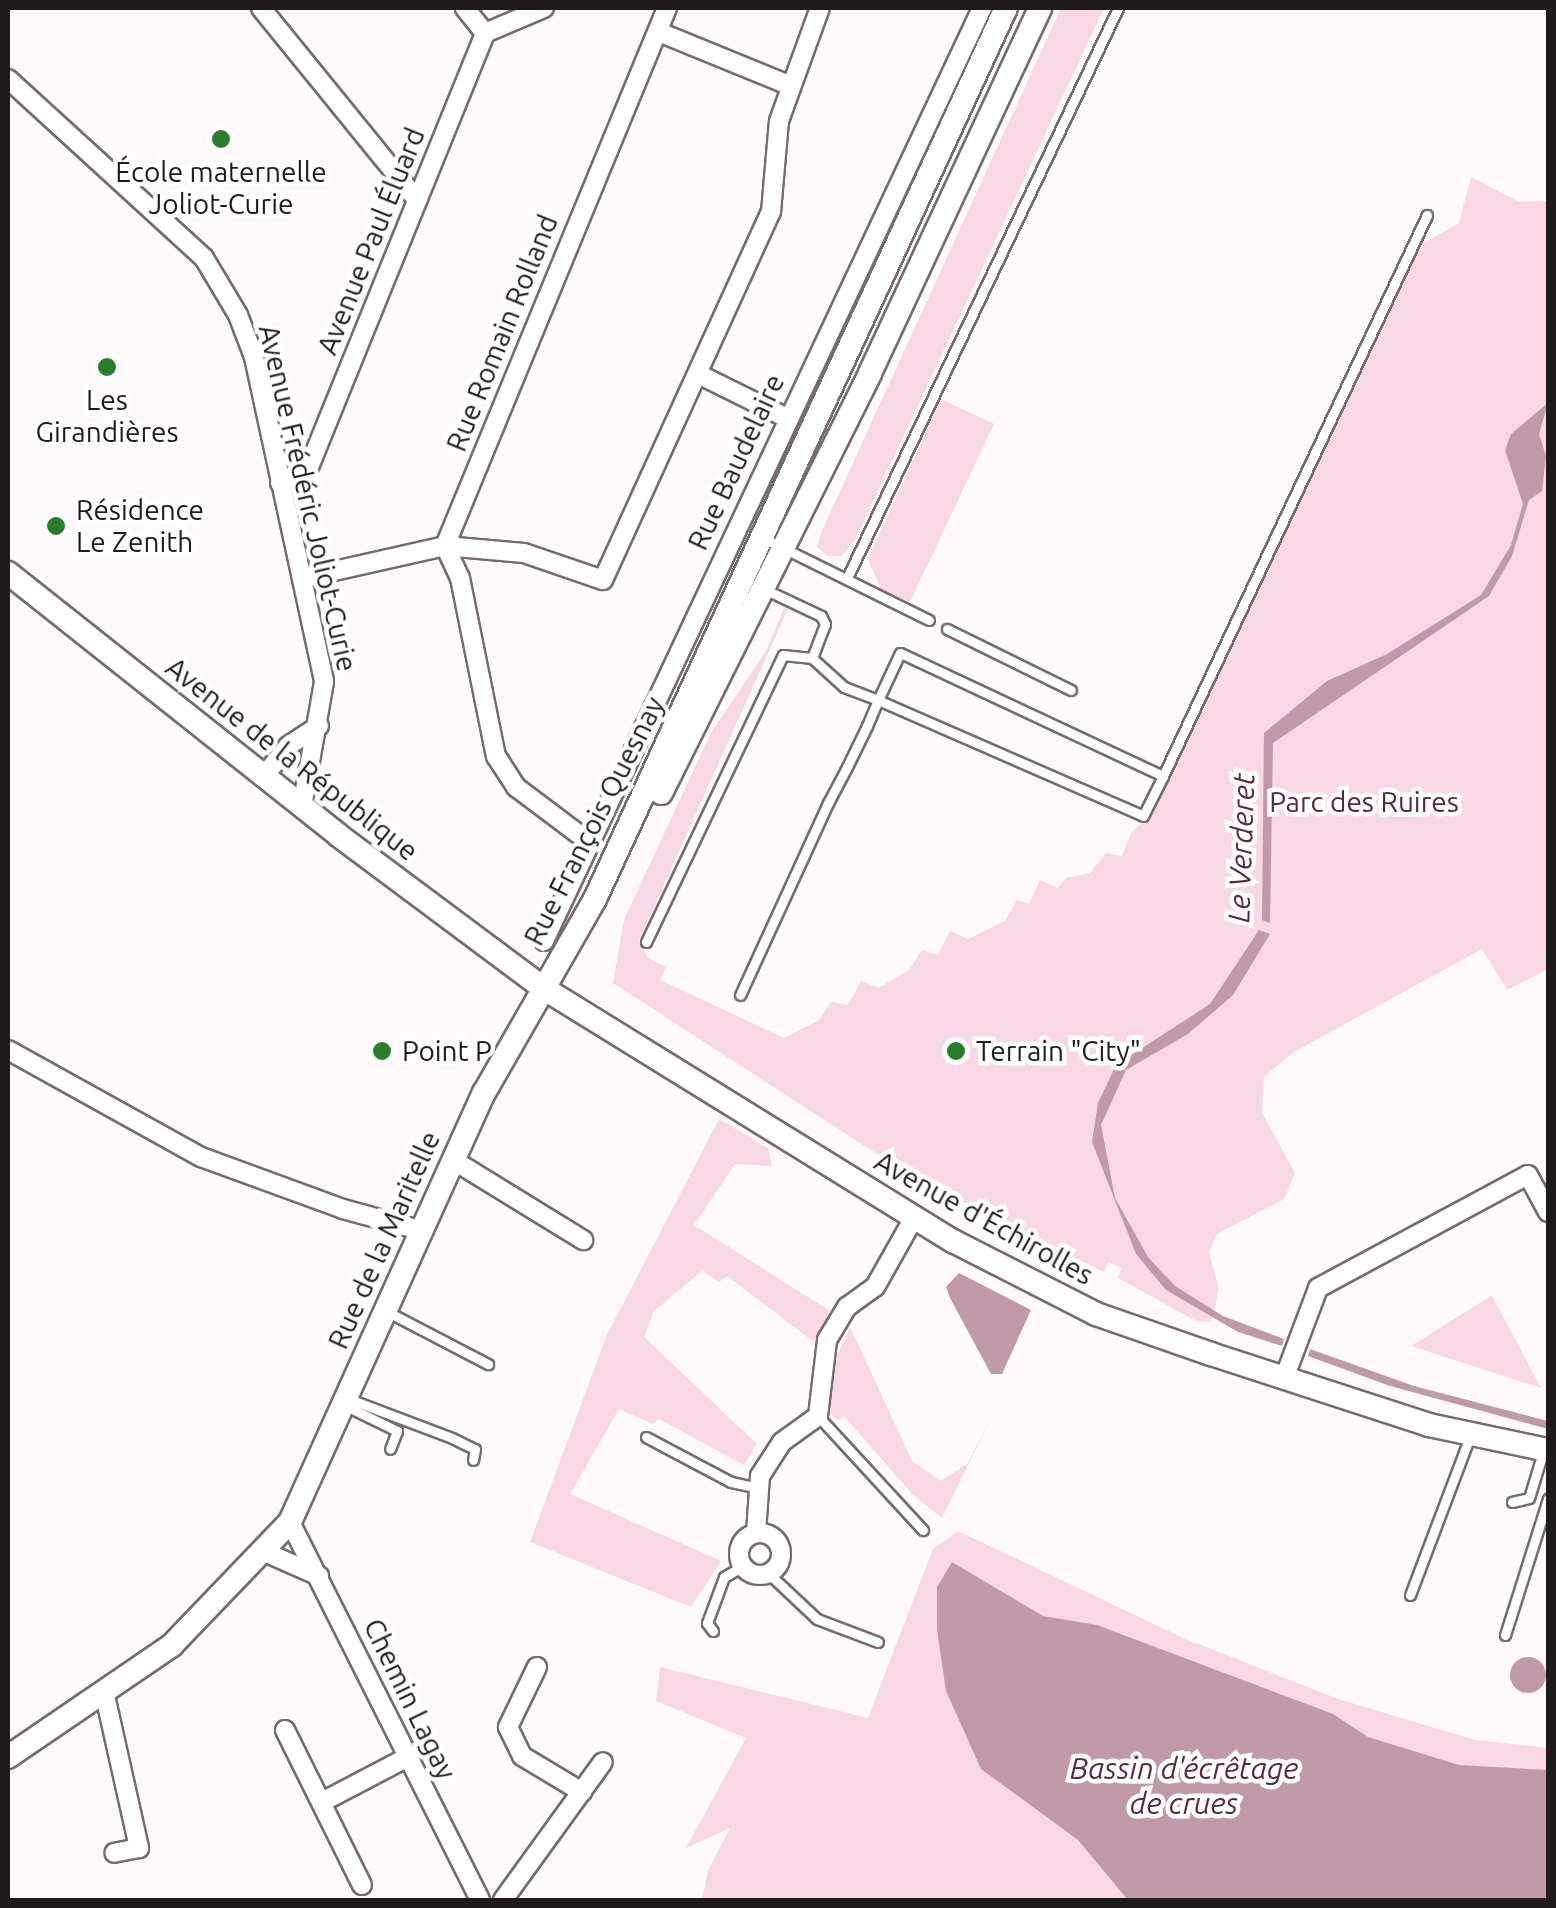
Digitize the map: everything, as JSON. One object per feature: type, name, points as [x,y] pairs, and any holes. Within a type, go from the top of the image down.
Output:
[{"type":"street","points":[[260,8],[417,200]]},
{"type":"street","points":[[464,8],[485,33],[544,8]]},
{"type":"street","name":"Rue Romain Rolland","points":[[445,546],[667,8]]},
{"type":"street","points":[[303,578],[445,546],[524,554],[598,582],[771,212],[789,86],[820,8]]},
{"type":"street","name":"Rue Baudelaire","points":[[544,941],[982,8]]},
{"type":"street","name":"Rue François Quesnay","points":[[773,543],[1006,8]]},
{"type":"street","name":"Rue François Quesnay","points":[[543,988],[595,899],[1040,8]]},
{"type":"street","points":[[658,32],[789,86]]},
{"type":"street","name":"Avenue Paul Éluard","points":[[280,483],[309,467],[485,33]]},
{"type":"street","name":"Avenue Frédéric Joliot-Curie","points":[[8,78],[204,258],[254,357],[324,682],[302,807]]},
{"type":"street","points":[[698,374],[787,418]]},
{"type":"street","points":[[445,546],[460,578],[496,756],[516,786],[589,842]]},
{"type":"street","name":"Avenue de la République","points":[[8,573],[302,807],[543,988]]},
{"type":"street","points":[[264,776],[288,746],[319,726]]},
{"type":"street","name":"Rue de la Maritelle","points":[[8,1756],[183,1636],[267,1554],[290,1522],[453,1160],[543,988]]},
{"type":"street","name":"Avenue d'Échirolles","points":[[543,988],[915,1216],[1096,1314],[1288,1368],[1471,1434],[1546,1450]]},
{"type":"street","points":[[8,1050],[201,1157],[343,1210],[420,1230]]},
{"type":"street","points":[[453,1160],[583,1240]]},
{"type":"street","points":[[1288,1368],[1318,1288],[1528,1175],[1548,1212]]},
{"type":"street","points":[[756,1534],[778,1545],[780,1558],[768,1573],[743,1566],[740,1546],[756,1534],[759,1488],[782,1442],[818,1416],[827,1340],[847,1307],[875,1287],[915,1216]]},
{"type":"street","name":"Chemin Lagay","points":[[290,1522],[480,1900]]},
{"type":"street","points":[[267,1554],[319,1576]]},
{"type":"street","points":[[538,1667],[508,1728],[522,1756],[582,1792]]},
{"type":"street","points":[[104,1691],[138,1848],[114,1852]]},
{"type":"street","points":[[285,1730],[362,1885]]},
{"type":"street","points":[[322,1802],[408,1757]]},
{"type":"street","points":[[503,1900],[603,1762]]},
{"type":"lane","points":[[847,578],[1118,8]]},
{"type":"lane","points":[[753,584],[821,616],[825,624],[812,658],[819,671],[1142,816],[1426,214]]},
{"type":"lane","points":[[773,543],[929,620]]},
{"type":"lane","points":[[947,629],[1072,690]]},
{"type":"lane","points":[[740,995],[900,653],[1163,776]]},
{"type":"lane","points":[[646,942],[769,679],[783,656],[812,658]]},
{"type":"lane","points":[[385,1311],[488,1364]]},
{"type":"lane","points":[[345,1401],[396,1431],[390,1449]]},
{"type":"lane","points":[[345,1401],[452,1438],[474,1449],[473,1460]]},
{"type":"lane","points":[[818,1416],[924,1530]]},
{"type":"lane","points":[[1410,1595],[1471,1434]]},
{"type":"lane","points":[[646,1438],[731,1482],[759,1488]]},
{"type":"lane","points":[[1512,1502],[1530,1498],[1546,1450]]},
{"type":"lane","points":[[1505,1635],[1548,1499]]},
{"type":"lane","points":[[713,1631],[706,1623],[724,1577],[743,1566]]},
{"type":"lane","points":[[768,1573],[817,1620],[878,1642]]},
{"type":"green space","points":[[1061,8],[1104,8],[855,540],[842,556],[828,556],[817,547],[821,533]]},
{"type":"green space","name":"Parc des Ruires","points":[[1471,177],[1519,202],[1548,201],[1548,969],[1507,990],[1482,949],[1294,1052],[1264,1077],[1262,1113],[1295,1173],[1284,1199],[1217,1234],[1209,1252],[1219,1289],[1211,1322],[1196,1321],[1118,1278],[1122,1268],[1108,1262],[1104,1272],[911,1176],[613,983],[624,920],[711,733],[766,651],[784,608],[788,609],[639,940],[647,957],[666,967],[660,980],[784,1038],[819,1020],[831,1002],[848,1005],[861,981],[879,988],[909,970],[922,950],[938,955],[950,931],[968,939],[1005,921],[1017,900],[1029,904],[1040,880],[1058,888],[1066,878],[1090,873],[1106,853],[1122,856],[1132,831],[1152,816],[1422,244],[1459,223]]},
{"type":"green space","points":[[941,399],[994,424],[910,602],[881,589],[868,559]]},
{"type":"green space","points":[[719,1119],[768,1148],[772,1166],[735,1164],[694,1225],[830,1311],[814,1342],[727,1276],[719,1282],[703,1271],[654,1311],[644,1337],[757,1444],[744,1465],[659,1419],[653,1424],[619,1409],[570,1494],[721,1561],[691,1607],[530,1542],[607,1335]]},
{"type":"green space","points":[[1492,1296],[1541,1388],[1411,1346]]},
{"type":"green space","points":[[850,1327],[912,1461],[941,1481],[967,1464],[991,1418],[942,1518],[912,1494],[844,1416],[838,1421],[828,1411],[833,1365]]},
{"type":"green space","points":[[958,1531],[1183,1638],[1338,1699],[1475,1740],[1548,1748],[1548,1900],[702,1900],[708,1871],[730,1828],[686,1848],[746,1738],[656,1701],[660,1667],[868,1718],[933,1549]]},
{"type":"water","name":"Le Verderet","points":[[1548,403],[1539,434],[1546,456],[1542,491],[1529,500],[1512,556],[1489,596],[1273,743],[1270,923],[1262,920],[1264,733],[1327,681],[1387,654],[1481,595],[1511,545],[1523,504],[1505,450],[1511,434]]},
{"type":"water","name":"Le Verderet","points":[[1259,930],[1270,934],[1233,995],[1188,1034],[1126,1070],[1101,1125],[1115,1198],[1148,1257],[1175,1286],[1223,1316],[1284,1339],[1282,1346],[1238,1332],[1166,1290],[1136,1254],[1092,1142],[1098,1103],[1116,1065],[1210,1004]]},
{"type":"water","points":[[959,1273],[1031,1310],[1002,1374],[991,1374],[950,1298],[946,1287]]},
{"type":"water","points":[[1310,1349],[1414,1386],[1548,1421],[1548,1429],[1390,1386],[1308,1356]]},
{"type":"water","name":"Bassin d'écrêtage de crues","points":[[952,1562],[1043,1616],[1097,1625],[1333,1714],[1368,1737],[1459,1765],[1548,1770],[1548,1900],[1128,1900],[1078,1840],[981,1769],[946,1691],[937,1630],[937,1587]]},
{"type":"water","points":[[1528,1657],[1541,1662],[1546,1675],[1541,1688],[1528,1693],[1515,1688],[1510,1675],[1515,1662]]},
{"type":"place","name":"École maternelle Joliot-Curie","points":[[221,139]]},
{"type":"place","name":"Les Girandières","points":[[107,367]]},
{"type":"place","name":"Résidence Le Zenith","points":[[56,526]]},
{"type":"place","name":"Point P","points":[[382,1051]]},
{"type":"place","name":"Terrain \"City\"","points":[[956,1051]]}]
